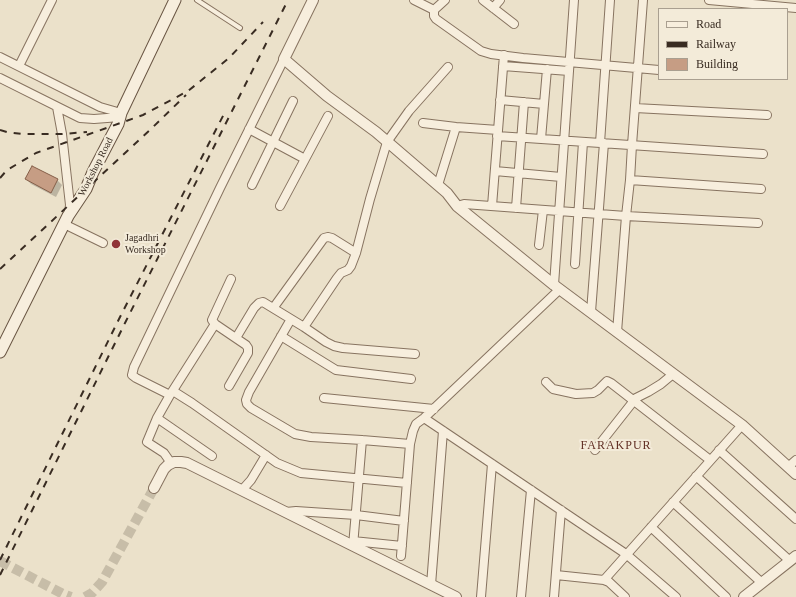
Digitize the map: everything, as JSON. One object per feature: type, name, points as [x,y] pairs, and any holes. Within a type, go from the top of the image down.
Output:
[{"type":"main road","name":"Workshop Road","points":[[0,352],[66,220],[86,189],[93,172],[118,124],[120,115],[175,0]]},
{"type":"street","points":[[19,66],[52,0]]},
{"type":"street","points":[[313,0],[136,362],[132,375],[192,403],[277,462],[301,472],[407,483]]},
{"type":"street","points":[[414,0],[434,10]]},
{"type":"street","points":[[445,0],[434,10],[434,16],[436,19],[481,51],[491,54],[570,63],[658,70]]},
{"type":"street","points":[[483,0],[514,24]]},
{"type":"street","points":[[493,8],[500,0]]},
{"type":"street","points":[[401,556],[410,444],[416,424],[434,409],[557,287],[561,177],[574,0]]},
{"type":"street","points":[[591,312],[610,0]]},
{"type":"street","points":[[618,332],[643,0]]},
{"type":"street","points":[[709,0],[776,3],[796,8]]},
{"type":"street","points":[[492,206],[504,55]]},
{"type":"street","points":[[0,57],[120,115]]},
{"type":"street","points":[[284,59],[327,96],[376,132],[447,193],[457,206],[557,287],[742,425],[792,470],[796,460]]},
{"type":"street","points":[[503,66],[569,71]]},
{"type":"street","points":[[304,327],[337,278],[351,266],[387,142],[409,111],[448,67]]},
{"type":"street","points":[[541,139],[546,69]]},
{"type":"street","points":[[0,78],[80,118],[94,119],[120,115]]},
{"type":"street","points":[[500,100],[544,104]]},
{"type":"street","points":[[252,185],[294,101]]},
{"type":"street","points":[[516,208],[524,102]]},
{"type":"street","points":[[57,107],[62,134],[70,205],[66,220],[103,243]]},
{"type":"street","points":[[635,108],[767,115]]},
{"type":"street","points":[[280,206],[328,116]]},
{"type":"street","points":[[423,123],[497,133],[521,138],[763,154]]},
{"type":"street","points":[[438,185],[456,127]]},
{"type":"street","points":[[249,129],[305,160]]},
{"type":"street","points":[[575,264],[583,142]]},
{"type":"street","points":[[495,171],[561,177]]},
{"type":"street","points":[[630,180],[761,189]]},
{"type":"street","points":[[457,206],[464,204],[626,216],[758,223]]},
{"type":"street","points":[[539,244],[543,210]]},
{"type":"street","points":[[274,308],[324,238],[332,238],[356,253]]},
{"type":"street","points":[[229,386],[248,353],[248,348],[246,345],[215,324],[212,320],[232,279]]},
{"type":"street","points":[[236,338],[254,308],[259,303],[263,302],[326,342],[338,347],[416,354]]},
{"type":"street","points":[[292,319],[249,392],[246,400],[247,404],[251,408],[295,434],[311,437],[410,444]]},
{"type":"street","points":[[171,463],[164,453],[147,442],[157,418],[171,393],[215,324]]},
{"type":"street","points":[[281,336],[336,370],[411,379]]},
{"type":"street","points":[[595,450],[636,398],[661,384],[673,374]]},
{"type":"street","points":[[546,382],[553,389],[576,394],[593,393],[607,381],[710,460]]},
{"type":"street","points":[[324,398],[434,409]]},
{"type":"street","points":[[157,418],[212,456]]},
{"type":"street","points":[[424,418],[626,554],[676,597]]},
{"type":"street","points":[[604,580],[742,425]]},
{"type":"street","points":[[431,585],[443,431]]},
{"type":"street","points":[[353,543],[362,440]]},
{"type":"street","points":[[719,450],[796,519]]},
{"type":"street","points":[[242,490],[251,480],[266,455]]},
{"type":"street","points":[[154,488],[164,469],[168,465],[171,463],[187,463],[353,543],[456,597]]},
{"type":"street","points":[[481,597],[492,464]]},
{"type":"street","points":[[696,476],[793,559],[744,597]]},
{"type":"street","points":[[521,597],[531,490]]},
{"type":"street","points":[[673,502],[762,583]]},
{"type":"street","points":[[554,597],[561,510]]},
{"type":"street","points":[[286,512],[296,511],[356,515],[404,521]]},
{"type":"street","points":[[651,527],[726,597]]},
{"type":"street","points":[[353,543],[402,546]]},
{"type":"street","points":[[556,575],[604,580],[609,582],[625,597]]},
{"type":"lane","points":[[197,0],[240,28]]},
{"type":"building","points":[[32,166],[58,179],[51,193],[25,179]]},
{"type":"tunnel","points":[[85,597],[92,593],[102,582],[154,488]]},
{"type":"tunnel","points":[[0,561],[71,597]]},
{"type":"railway","points":[[0,575],[288,0]]},
{"type":"railway","points":[[0,178],[7,170],[36,153],[143,115],[188,91],[229,58],[263,22]]},
{"type":"railway","points":[[0,269],[186,95]]},
{"type":"railway","points":[[0,560],[119,319],[225,112]]},
{"type":"railway","points":[[0,130],[22,134],[62,134],[87,132]]},
{"type":"place","name":"Jagadhri Workshop","points":[[116,244]]},
{"type":"district","name":"FARAKPUR","points":[[616,446]]}]
